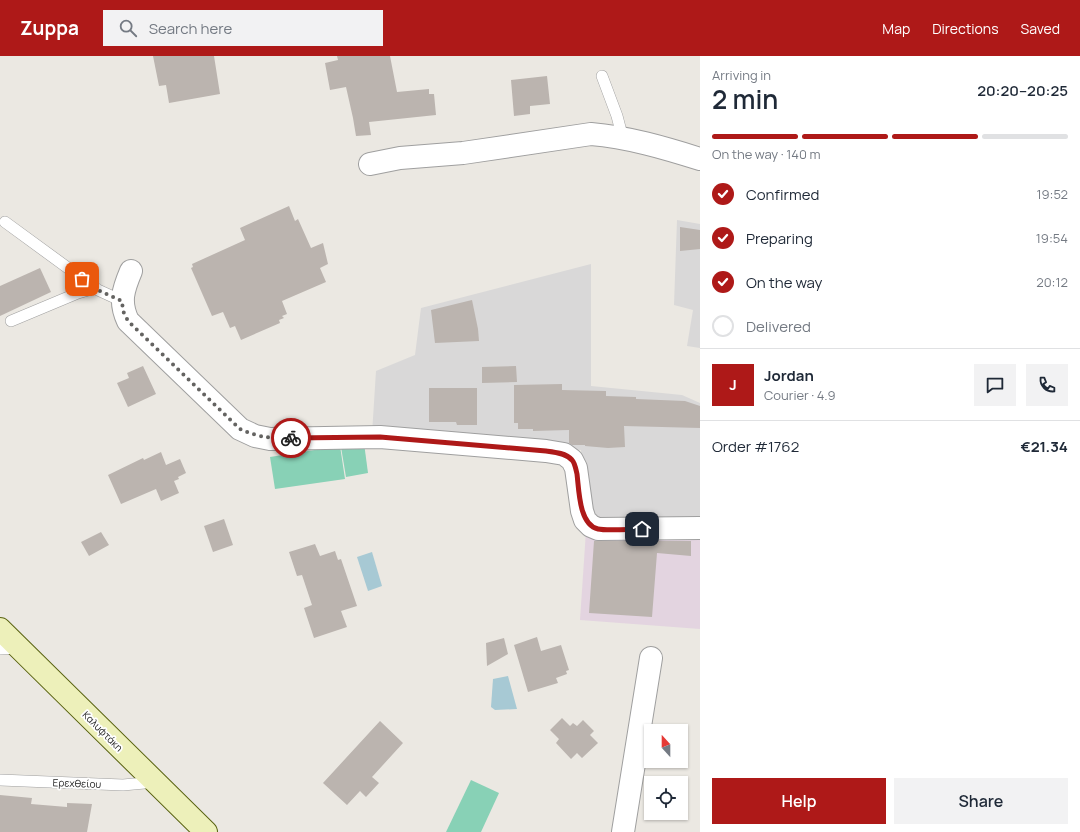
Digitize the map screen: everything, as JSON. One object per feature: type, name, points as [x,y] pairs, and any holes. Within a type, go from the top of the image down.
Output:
[{"type":"main road","name":"Καλυφτάκη","points":[[0,629],[10,648],[155,782],[206,832]]},
{"type":"street","points":[[370,164],[400,158],[463,153],[591,134],[604,135],[700,158]]},
{"type":"street","points":[[131,271],[125,285],[122,301],[123,311],[128,321],[240,429],[255,436],[270,438],[380,437],[546,451],[564,454],[572,460],[576,468],[582,511],[585,520],[591,526],[598,529],[700,528]]},
{"type":"street","points":[[623,832],[651,658]]},
{"type":"lane","points":[[602,76],[617,116],[622,139]]},
{"type":"lane","points":[[6,222],[95,288],[122,301]]},
{"type":"lane","points":[[11,321],[78,293],[95,288]]},
{"type":"lane","name":"Ερεχθείου","points":[[0,780],[123,784],[155,782]]},
{"type":"shaded area","points":[[677,220],[700,224],[700,348],[687,346],[693,310],[674,305]]},
{"type":"shaded area","points":[[591,264],[591,386],[682,395],[700,403],[700,522],[607,525],[587,513],[581,450],[372,434],[376,371],[415,355],[421,308]]},
{"type":"shaded area","points":[[586,531],[700,531],[700,629],[580,620]]},
{"type":"green space","points":[[364,443],[368,473],[346,477],[341,447]]},
{"type":"green space","points":[[340,446],[345,479],[275,489],[270,457]]},
{"type":"green space","points":[[471,780],[499,793],[481,832],[446,832]]},
{"type":"water","points":[[372,552],[382,586],[368,591],[357,557]]},
{"type":"water","points":[[508,676],[517,709],[495,710],[491,707],[493,679]]},
{"type":"building","points":[[153,56],[214,56],[220,94],[169,103],[166,85],[159,86]]},
{"type":"building","points":[[337,56],[390,56],[397,92],[429,89],[429,94],[434,94],[436,115],[369,122],[371,135],[356,136],[346,87],[330,90],[325,63],[338,60]]},
{"type":"building","points":[[547,76],[550,104],[530,106],[530,114],[514,116],[511,80]]},
{"type":"building","points":[[289,206],[295,221],[298,219],[311,248],[323,243],[328,264],[320,268],[326,282],[282,301],[287,314],[282,316],[284,318],[279,320],[280,323],[241,340],[235,326],[230,328],[223,312],[212,316],[191,268],[193,267],[192,264],[245,240],[240,228]]},
{"type":"building","points":[[680,227],[700,230],[700,249],[680,251]]},
{"type":"building","points":[[40,268],[51,292],[0,316],[0,286]]},
{"type":"building","points":[[472,300],[479,341],[435,343],[431,310]]},
{"type":"building","points":[[143,366],[156,394],[128,407],[117,383],[129,378],[127,373]]},
{"type":"building","points":[[516,366],[517,382],[482,383],[482,367]]},
{"type":"building","points":[[562,384],[562,390],[606,391],[606,396],[685,401],[700,406],[700,428],[624,426],[625,447],[608,448],[572,445],[569,443],[569,430],[533,431],[533,429],[518,429],[518,423],[514,423],[514,385]]},
{"type":"building","points":[[429,388],[477,388],[477,425],[457,425],[456,422],[429,422]]},
{"type":"building","points":[[161,452],[166,465],[180,459],[186,473],[174,481],[179,493],[161,501],[156,489],[121,504],[108,475],[143,458],[144,460]]},
{"type":"building","points":[[224,519],[233,545],[213,552],[204,526]]},
{"type":"building","points":[[101,532],[109,545],[89,556],[81,542]]},
{"type":"building","points":[[594,541],[691,541],[691,556],[657,553],[652,617],[589,613]]},
{"type":"building","points":[[315,544],[320,556],[335,551],[338,560],[341,559],[357,606],[341,611],[347,627],[314,638],[304,608],[312,605],[302,575],[297,576],[289,552]]},
{"type":"building","points":[[537,637],[541,651],[561,645],[569,670],[566,671],[567,674],[556,678],[558,683],[528,692],[514,645]]},
{"type":"building","points":[[504,638],[508,654],[487,666],[486,643]]},
{"type":"building","points":[[562,718],[570,726],[573,723],[577,726],[583,720],[594,731],[590,735],[598,743],[582,758],[577,753],[571,759],[556,743],[559,739],[550,730]]},
{"type":"building","points":[[380,721],[403,743],[372,777],[379,783],[366,797],[360,791],[347,805],[323,783]]},
{"type":"building","points":[[0,795],[32,798],[31,804],[67,807],[67,803],[92,804],[87,832],[0,832]]},
{"type":"way so far","points":[[82,279],[98,290],[122,301],[123,311],[128,321],[240,429],[255,436],[291,438]]},
{"type":"route","points":[[291,438],[380,437],[546,451],[564,454],[572,460],[576,468],[582,511],[585,520],[591,526],[598,529],[642,529]]}]
